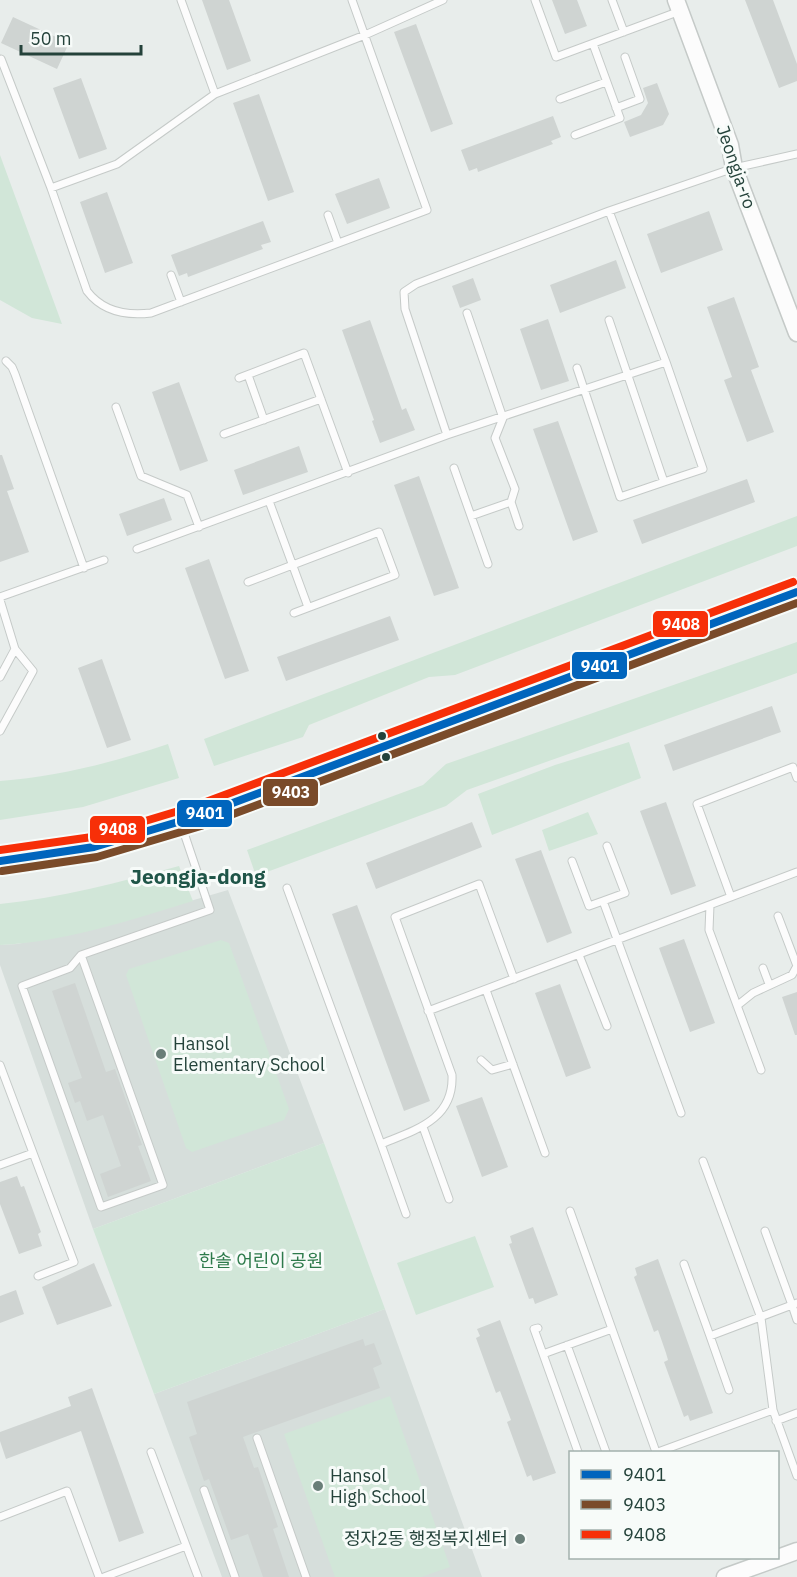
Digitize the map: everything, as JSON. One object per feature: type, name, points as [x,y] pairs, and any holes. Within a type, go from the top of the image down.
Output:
[{"type":"main road","points":[[0,861],[94,847],[180,821],[797,591]]},
{"type":"street","name":"Jeongja-ro","points":[[678,6],[730,145],[734,168],[797,333]]},
{"type":"street","points":[[779,1558],[797,1551]]},
{"type":"street","points":[[725,1577],[775,1559]]},
{"type":"lane","points":[[181,0],[215,94]]},
{"type":"lane","points":[[1,59],[51,188],[87,291],[95,301],[114,311],[137,315],[151,313],[427,210],[352,0]]},
{"type":"lane","points":[[51,188],[117,164],[215,94],[365,35],[443,0]]},
{"type":"lane","points":[[535,0],[556,57],[624,32],[678,6]]},
{"type":"lane","points":[[612,0],[624,32]]},
{"type":"lane","points":[[575,135],[620,118],[592,44]]},
{"type":"lane","points":[[616,108],[640,99],[625,57]]},
{"type":"lane","points":[[560,99],[606,82]]},
{"type":"lane","points":[[447,435],[405,309],[404,292],[416,284],[609,211],[734,168],[797,154]]},
{"type":"lane","points":[[577,368],[620,497],[703,469],[666,362],[609,211]]},
{"type":"lane","points":[[328,215],[338,243]]},
{"type":"lane","points":[[171,275],[181,302]]},
{"type":"lane","points":[[467,313],[503,418],[495,438],[514,489],[510,502],[519,526]]},
{"type":"lane","points":[[609,320],[664,482]]},
{"type":"lane","points":[[239,378],[304,353],[348,473]]},
{"type":"lane","points":[[6,361],[15,374],[84,568]]},
{"type":"lane","points":[[137,549],[447,435],[666,362]]},
{"type":"lane","points":[[248,375],[264,420]]},
{"type":"lane","points":[[224,434],[321,399]]},
{"type":"lane","points":[[116,407],[141,476],[188,495],[199,527]]},
{"type":"lane","points":[[454,468],[488,564]]},
{"type":"lane","points":[[269,501],[308,607]]},
{"type":"lane","points":[[471,516],[510,502]]},
{"type":"lane","points":[[248,582],[379,532],[395,575],[294,613]]},
{"type":"lane","points":[[0,731],[33,671],[15,649],[0,599],[104,560]]},
{"type":"lane","points":[[0,677],[15,649]]},
{"type":"lane","points":[[731,897],[697,804],[793,767],[797,778]]},
{"type":"lane","points":[[81,955],[163,1185],[101,1207],[22,986],[70,968],[81,955],[210,910],[180,821]]},
{"type":"lane","points":[[572,861],[589,906],[625,892],[607,846]]},
{"type":"lane","points":[[429,1011],[797,872]]},
{"type":"lane","points":[[381,1144],[423,1127],[443,1108],[450,1097],[452,1087],[452,1075],[395,917],[479,884],[514,979]]},
{"type":"lane","points":[[287,888],[406,1214]]},
{"type":"lane","points":[[603,901],[681,1113]]},
{"type":"lane","points":[[710,905],[710,930],[761,1070]]},
{"type":"lane","points":[[738,1005],[769,984],[792,975],[797,966],[778,916]]},
{"type":"lane","points":[[579,955],[607,1026]]},
{"type":"lane","points":[[763,968],[769,984]]},
{"type":"lane","points":[[486,990],[545,1153]]},
{"type":"lane","points":[[482,1060],[492,1070],[513,1064]]},
{"type":"lane","points":[[0,1065],[75,1262],[38,1276]]},
{"type":"lane","points":[[423,1127],[449,1199]]},
{"type":"lane","points":[[0,1165],[33,1153]]},
{"type":"lane","points":[[703,1161],[760,1318],[773,1410],[797,1476]]},
{"type":"lane","points":[[570,1211],[657,1451]]},
{"type":"lane","points":[[765,1231],[794,1304],[797,1320]]},
{"type":"lane","points":[[684,1264],[729,1390]]},
{"type":"lane","points":[[710,1336],[794,1304]]},
{"type":"lane","points":[[538,1328],[534,1329],[578,1451]]},
{"type":"lane","points":[[543,1354],[612,1329]]},
{"type":"lane","points":[[567,1345],[606,1451]]},
{"type":"lane","points":[[660,1451],[773,1410]]},
{"type":"lane","points":[[776,1421],[797,1413]]},
{"type":"lane","points":[[257,1438],[306,1577]]},
{"type":"lane","points":[[151,1452],[198,1577]]},
{"type":"lane","points":[[204,1490],[236,1577]]},
{"type":"lane","points":[[0,1517],[67,1491],[99,1577]]},
{"type":"lane","points":[[104,1577],[186,1546]]},
{"type":"shaded area","name":"Hansol Elementary School","points":[[228,890],[324,1143],[93,1229],[0,965],[0,945],[17,944],[98,928]]},
{"type":"shaded area","name":"Hansol High School","points":[[385,1309],[482,1577],[222,1577],[154,1394]]},
{"type":"green space","points":[[0,155],[62,324],[32,318],[0,300]]},
{"type":"green space","points":[[797,516],[797,546],[455,675],[429,677],[309,725],[303,737],[214,766],[204,739]]},
{"type":"green space","points":[[797,642],[797,673],[467,790],[446,806],[256,876],[247,850],[423,785],[446,764]]},
{"type":"green space","points":[[629,742],[641,778],[492,835],[478,794],[555,765]]},
{"type":"green space","points":[[168,744],[179,778],[83,807],[0,820],[0,781],[85,768]]},
{"type":"green space","points":[[588,812],[598,834],[549,851],[542,830]]},
{"type":"green space","points":[[179,866],[193,901],[73,935],[0,945],[0,904],[68,894]]},
{"type":"green space","points":[[221,940],[229,943],[289,1109],[284,1120],[192,1152],[186,1148],[126,975],[129,969]]},
{"type":"green space","name":"한솔 어린이 공원","points":[[324,1143],[385,1309],[154,1394],[93,1229]]},
{"type":"green space","points":[[475,1236],[494,1287],[416,1315],[397,1263]]},
{"type":"green space","points":[[390,1396],[450,1567],[421,1577],[335,1577],[284,1434]]},
{"type":"building","points":[[202,0],[229,0],[251,61],[227,70]]},
{"type":"building","points":[[552,0],[577,0],[587,26],[565,34]]},
{"type":"building","points":[[745,0],[773,0],[797,64],[797,81],[779,88]]},
{"type":"building","points":[[13,17],[69,43],[57,69],[1,43]]},
{"type":"building","points":[[416,24],[453,124],[431,132],[394,32]]},
{"type":"building","points":[[81,78],[107,149],[79,159],[53,88]]},
{"type":"building","points":[[657,83],[669,114],[663,125],[630,137],[624,122],[641,115],[648,103],[643,88]]},
{"type":"building","points":[[259,94],[294,192],[268,201],[233,103]]},
{"type":"building","points":[[553,116],[561,137],[551,141],[553,144],[478,172],[477,168],[469,171],[461,150]]},
{"type":"building","points":[[379,178],[390,208],[347,224],[335,194]]},
{"type":"building","points":[[107,192],[133,263],[105,273],[80,202]]},
{"type":"building","points":[[709,211],[723,250],[661,273],[647,234]]},
{"type":"building","points":[[263,221],[271,242],[261,245],[263,249],[188,277],[187,273],[179,276],[171,255]]},
{"type":"building","points":[[616,260],[626,288],[560,313],[550,285]]},
{"type":"building","points":[[473,278],[481,300],[460,308],[452,286]]},
{"type":"building","points":[[734,297],[759,367],[751,370],[774,432],[747,442],[724,380],[732,377],[707,307]]},
{"type":"building","points":[[548,319],[569,381],[541,390],[520,329]]},
{"type":"building","points":[[370,320],[402,410],[406,408],[415,430],[380,443],[342,330]]},
{"type":"building","points":[[179,382],[208,461],[180,471],[152,392]]},
{"type":"building","points":[[558,421],[598,532],[573,541],[533,429]]},
{"type":"building","points":[[299,446],[308,472],[243,495],[234,470]]},
{"type":"building","points":[[0,455],[2,455],[14,489],[7,491],[29,552],[0,562]]},
{"type":"building","points":[[419,476],[459,588],[434,596],[394,485]]},
{"type":"building","points":[[747,479],[755,502],[642,544],[633,520]]},
{"type":"building","points":[[164,498],[172,520],[127,536],[119,514]]},
{"type":"building","points":[[209,559],[249,671],[225,679],[185,568]]},
{"type":"building","points":[[390,616],[399,640],[286,681],[277,657]]},
{"type":"building","points":[[102,659],[131,740],[107,748],[78,668]]},
{"type":"building","points":[[772,706],[781,732],[673,771],[664,745]]},
{"type":"building","points":[[666,802],[696,886],[671,895],[640,811]]},
{"type":"building","points":[[472,822],[482,847],[376,889],[366,863]]},
{"type":"building","points":[[541,850],[572,933],[547,943],[515,859]]},
{"type":"building","points":[[357,905],[430,1101],[404,1111],[332,914]]},
{"type":"building","points":[[684,939],[715,1023],[690,1032],[659,948]]},
{"type":"building","points":[[75,983],[106,1072],[115,1069],[142,1145],[138,1146],[151,1181],[108,1197],[100,1174],[121,1166],[103,1115],[87,1121],[80,1101],[75,1103],[68,1083],[82,1078],[52,991]]},
{"type":"building","points":[[560,984],[591,1068],[566,1077],[535,993]]},
{"type":"building","points":[[797,992],[797,1035],[795,1035],[782,997]]},
{"type":"building","points":[[482,1097],[508,1167],[482,1177],[456,1106]]},
{"type":"building","points":[[17,1176],[21,1187],[24,1186],[41,1232],[38,1234],[42,1246],[19,1254],[0,1204],[0,1182]]},
{"type":"building","points":[[533,1227],[558,1295],[535,1304],[533,1298],[529,1299],[509,1244],[512,1243],[510,1236]]},
{"type":"building","points":[[658,1259],[713,1413],[690,1421],[688,1415],[684,1417],[664,1362],[668,1360],[658,1330],[654,1332],[634,1277],[637,1275],[635,1268]]},
{"type":"building","points":[[94,1263],[112,1306],[57,1325],[42,1287]]},
{"type":"building","points":[[16,1290],[24,1314],[0,1323],[0,1296]]},
{"type":"building","points":[[500,1320],[556,1473],[533,1481],[531,1475],[527,1477],[507,1422],[511,1420],[500,1391],[496,1393],[476,1338],[480,1336],[477,1329]]},
{"type":"building","points":[[363,1339],[365,1346],[374,1343],[382,1364],[373,1368],[380,1388],[243,1437],[254,1468],[258,1467],[278,1527],[273,1529],[289,1577],[263,1577],[248,1534],[231,1540],[209,1479],[204,1481],[189,1437],[197,1434],[187,1402]]},
{"type":"building","points":[[92,1388],[144,1533],[119,1542],[81,1431],[6,1459],[0,1441],[0,1432],[71,1406],[68,1397]]},
{"type":"transit line","name":"9408","points":[[0,850],[92,837],[195,806],[793,582]]},
{"type":"transit line","name":"9401","points":[[0,861],[94,847],[198,816],[797,592]]},
{"type":"transit line","name":"9403","points":[[2,871],[97,857],[201,826],[797,603]]},
{"type":"place","name":"Hansol Elementary School","points":[[161,1054]]},
{"type":"place","name":"Hansol High School","points":[[318,1486]]},
{"type":"place","name":"정자2동 행정복지센터","points":[[520,1539]]},
{"type":"district","name":"Jeongja-dong","points":[[198,877]]}]
